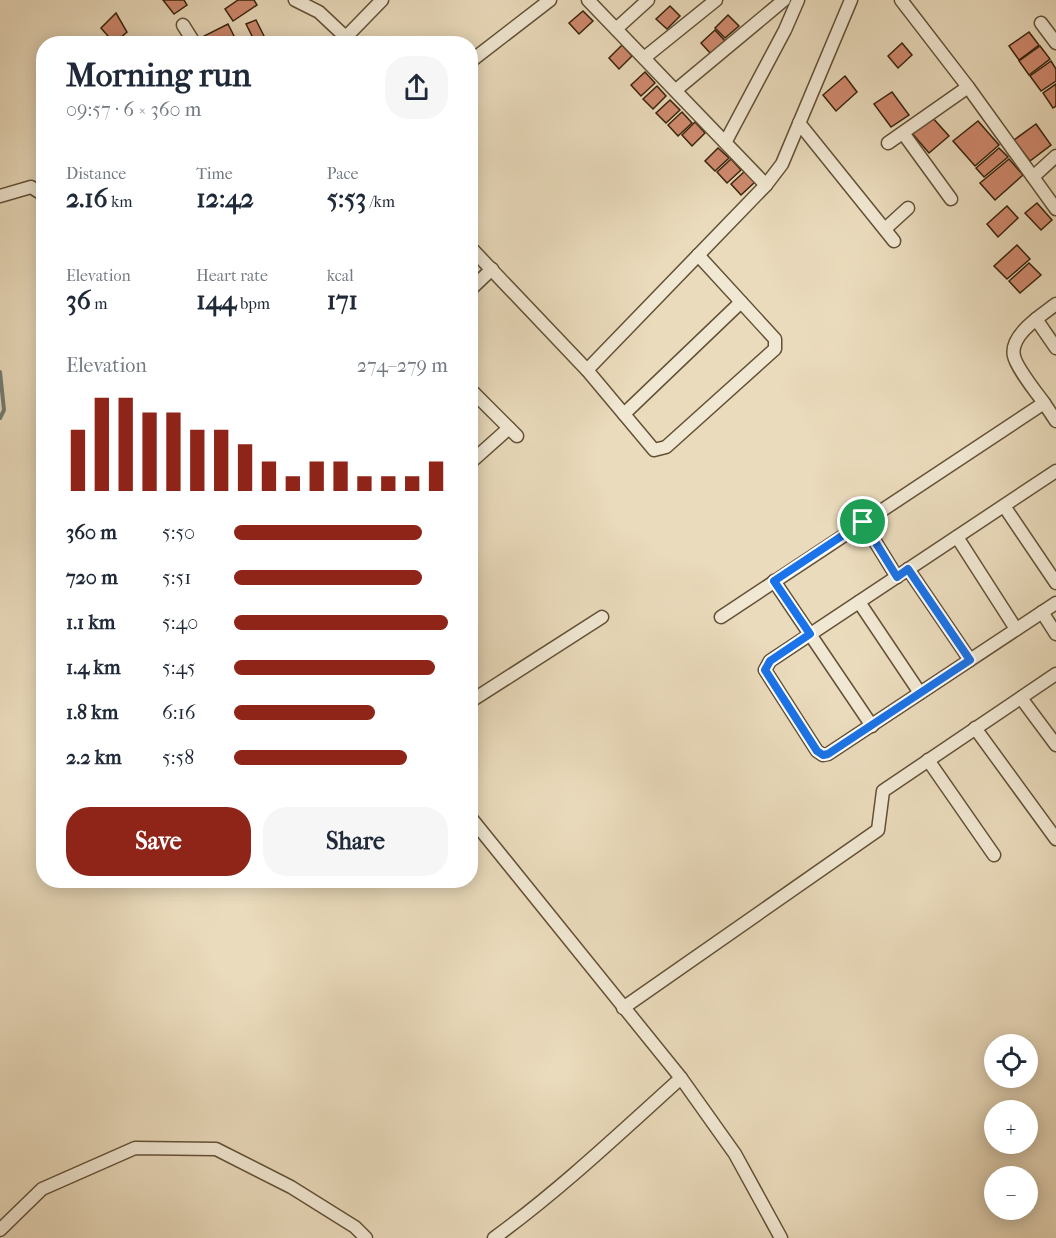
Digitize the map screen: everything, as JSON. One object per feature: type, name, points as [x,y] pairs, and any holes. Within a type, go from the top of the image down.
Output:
[{"type":"street","points":[[295,0],[319,12],[345,36]]},
{"type":"street","points":[[352,36],[382,0]]},
{"type":"street","points":[[478,56],[550,0]]},
{"type":"street","points":[[588,0],[766,185]]},
{"type":"street","points":[[616,29],[648,0]]},
{"type":"street","points":[[644,58],[716,0]]},
{"type":"street","points":[[676,90],[784,0]]},
{"type":"street","points":[[726,141],[785,30],[798,0]]},
{"type":"street","points":[[901,0],[968,87],[1056,209]]},
{"type":"street","points":[[586,370],[766,185],[782,164],[850,1]]},
{"type":"street","points":[[1041,23],[1056,44]]},
{"type":"street","points":[[183,25],[190,36]]},
{"type":"street","points":[[888,143],[968,87]]},
{"type":"street","points":[[799,123],[894,240]]},
{"type":"street","points":[[903,133],[951,199]]},
{"type":"street","points":[[1033,177],[1056,156]]},
{"type":"street","points":[[0,196],[31,187],[36,190]]},
{"type":"street","points":[[885,229],[908,208]]},
{"type":"street","points":[[478,255],[586,370],[654,450],[666,447],[775,349],[775,339],[698,255]]},
{"type":"street","points":[[478,282],[492,269]]},
{"type":"street","points":[[624,414],[741,302]]},
{"type":"street","points":[[1056,304],[1020,334],[1013,349],[1013,354],[1056,421]]},
{"type":"street","points":[[1036,319],[1056,348]]},
{"type":"street","points":[[478,397],[513,432],[478,457]]},
{"type":"street","points":[[721,617],[1044,403]]},
{"type":"street","points":[[1055,474],[770,661],[765,670],[817,751],[823,755],[828,754],[1056,603]]},
{"type":"street","points":[[1004,506],[1056,583]]},
{"type":"street","points":[[863,522],[897,577]]},
{"type":"street","points":[[957,537],[1016,629]]},
{"type":"street","points":[[908,569],[970,660]]},
{"type":"street","points":[[774,581],[872,726]]},
{"type":"street","points":[[859,602],[920,693]]},
{"type":"street","points":[[1042,612],[1056,634]]},
{"type":"street","points":[[478,697],[602,617]]},
{"type":"street","points":[[623,1008],[878,830],[883,791],[1056,674]]},
{"type":"street","points":[[1021,698],[1056,745]]},
{"type":"street","points":[[975,728],[1056,839]]},
{"type":"street","points":[[928,760],[993,855]]},
{"type":"street","points":[[478,827],[681,1078],[735,1154],[781,1238]]},
{"type":"street","points":[[494,1238],[564,1183],[681,1078]]},
{"type":"street","points":[[0,1230],[42,1189],[135,1148],[216,1149],[291,1188],[355,1227],[366,1238]]},
{"type":"building","points":[[163,0],[184,0],[187,5],[174,14]]},
{"type":"building","points":[[238,0],[254,0],[257,5],[233,21],[225,9]]},
{"type":"building","points":[[670,6],[680,16],[667,29],[656,19]]},
{"type":"building","points":[[583,11],[593,21],[579,34],[569,23]]},
{"type":"building","points":[[116,13],[127,32],[122,36],[108,36],[101,28]]},
{"type":"building","points":[[728,15],[739,26],[725,38],[715,28]]},
{"type":"building","points":[[256,20],[264,36],[252,36],[246,24]]},
{"type":"building","points":[[228,24],[234,36],[204,36]]},
{"type":"building","points":[[715,30],[725,41],[711,54],[701,43]]},
{"type":"building","points":[[1029,32],[1039,45],[1019,60],[1009,46]]},
{"type":"building","points":[[902,43],[912,55],[898,68],[888,56]]},
{"type":"building","points":[[622,45],[632,56],[619,69],[609,58]]},
{"type":"building","points":[[1040,46],[1050,59],[1029,75],[1019,61]]},
{"type":"building","points":[[1051,61],[1056,69],[1056,81],[1041,91],[1030,76]]},
{"type":"building","points":[[645,72],[655,83],[641,96],[631,85]]},
{"type":"building","points":[[845,76],[857,92],[836,111],[823,95]]},
{"type":"building","points":[[1056,84],[1056,106],[1053,108],[1043,93]]},
{"type":"building","points":[[657,86],[666,96],[653,109],[643,99]]},
{"type":"building","points":[[892,92],[909,115],[891,127],[874,104]]},
{"type":"building","points":[[670,100],[680,110],[666,123],[656,113]]},
{"type":"building","points":[[682,112],[692,123],[678,136],[668,125]]},
{"type":"building","points":[[931,116],[949,136],[929,153],[911,132]]},
{"type":"building","points":[[978,121],[999,145],[975,166],[953,141]]},
{"type":"building","points":[[695,122],[705,133],[692,146],[682,135]]},
{"type":"building","points":[[1036,124],[1051,145],[1030,161],[1014,140]]},
{"type":"building","points":[[718,148],[729,158],[715,171],[705,161]]},
{"type":"building","points":[[999,148],[1008,157],[984,177],[976,168]]},
{"type":"building","points":[[731,159],[741,170],[727,183],[717,172]]},
{"type":"building","points":[[1009,159],[1023,175],[995,200],[980,183]]},
{"type":"building","points":[[745,171],[755,182],[741,195],[731,184]]},
{"type":"building","points":[[1037,203],[1052,220],[1041,230],[1025,213]]},
{"type":"building","points":[[1007,206],[1018,218],[998,237],[987,224]]},
{"type":"building","points":[[1017,245],[1030,259],[1007,279],[994,266]]},
{"type":"building","points":[[1029,263],[1041,275],[1020,293],[1009,281]]},
{"type":"waterway","points":[[0,372],[4,410],[0,418]]},
{"type":"route","points":[[863,522],[897,577],[908,569],[970,660],[828,754],[823,755],[817,751],[765,670],[770,661],[810,634],[774,581],[863,522]]}]
